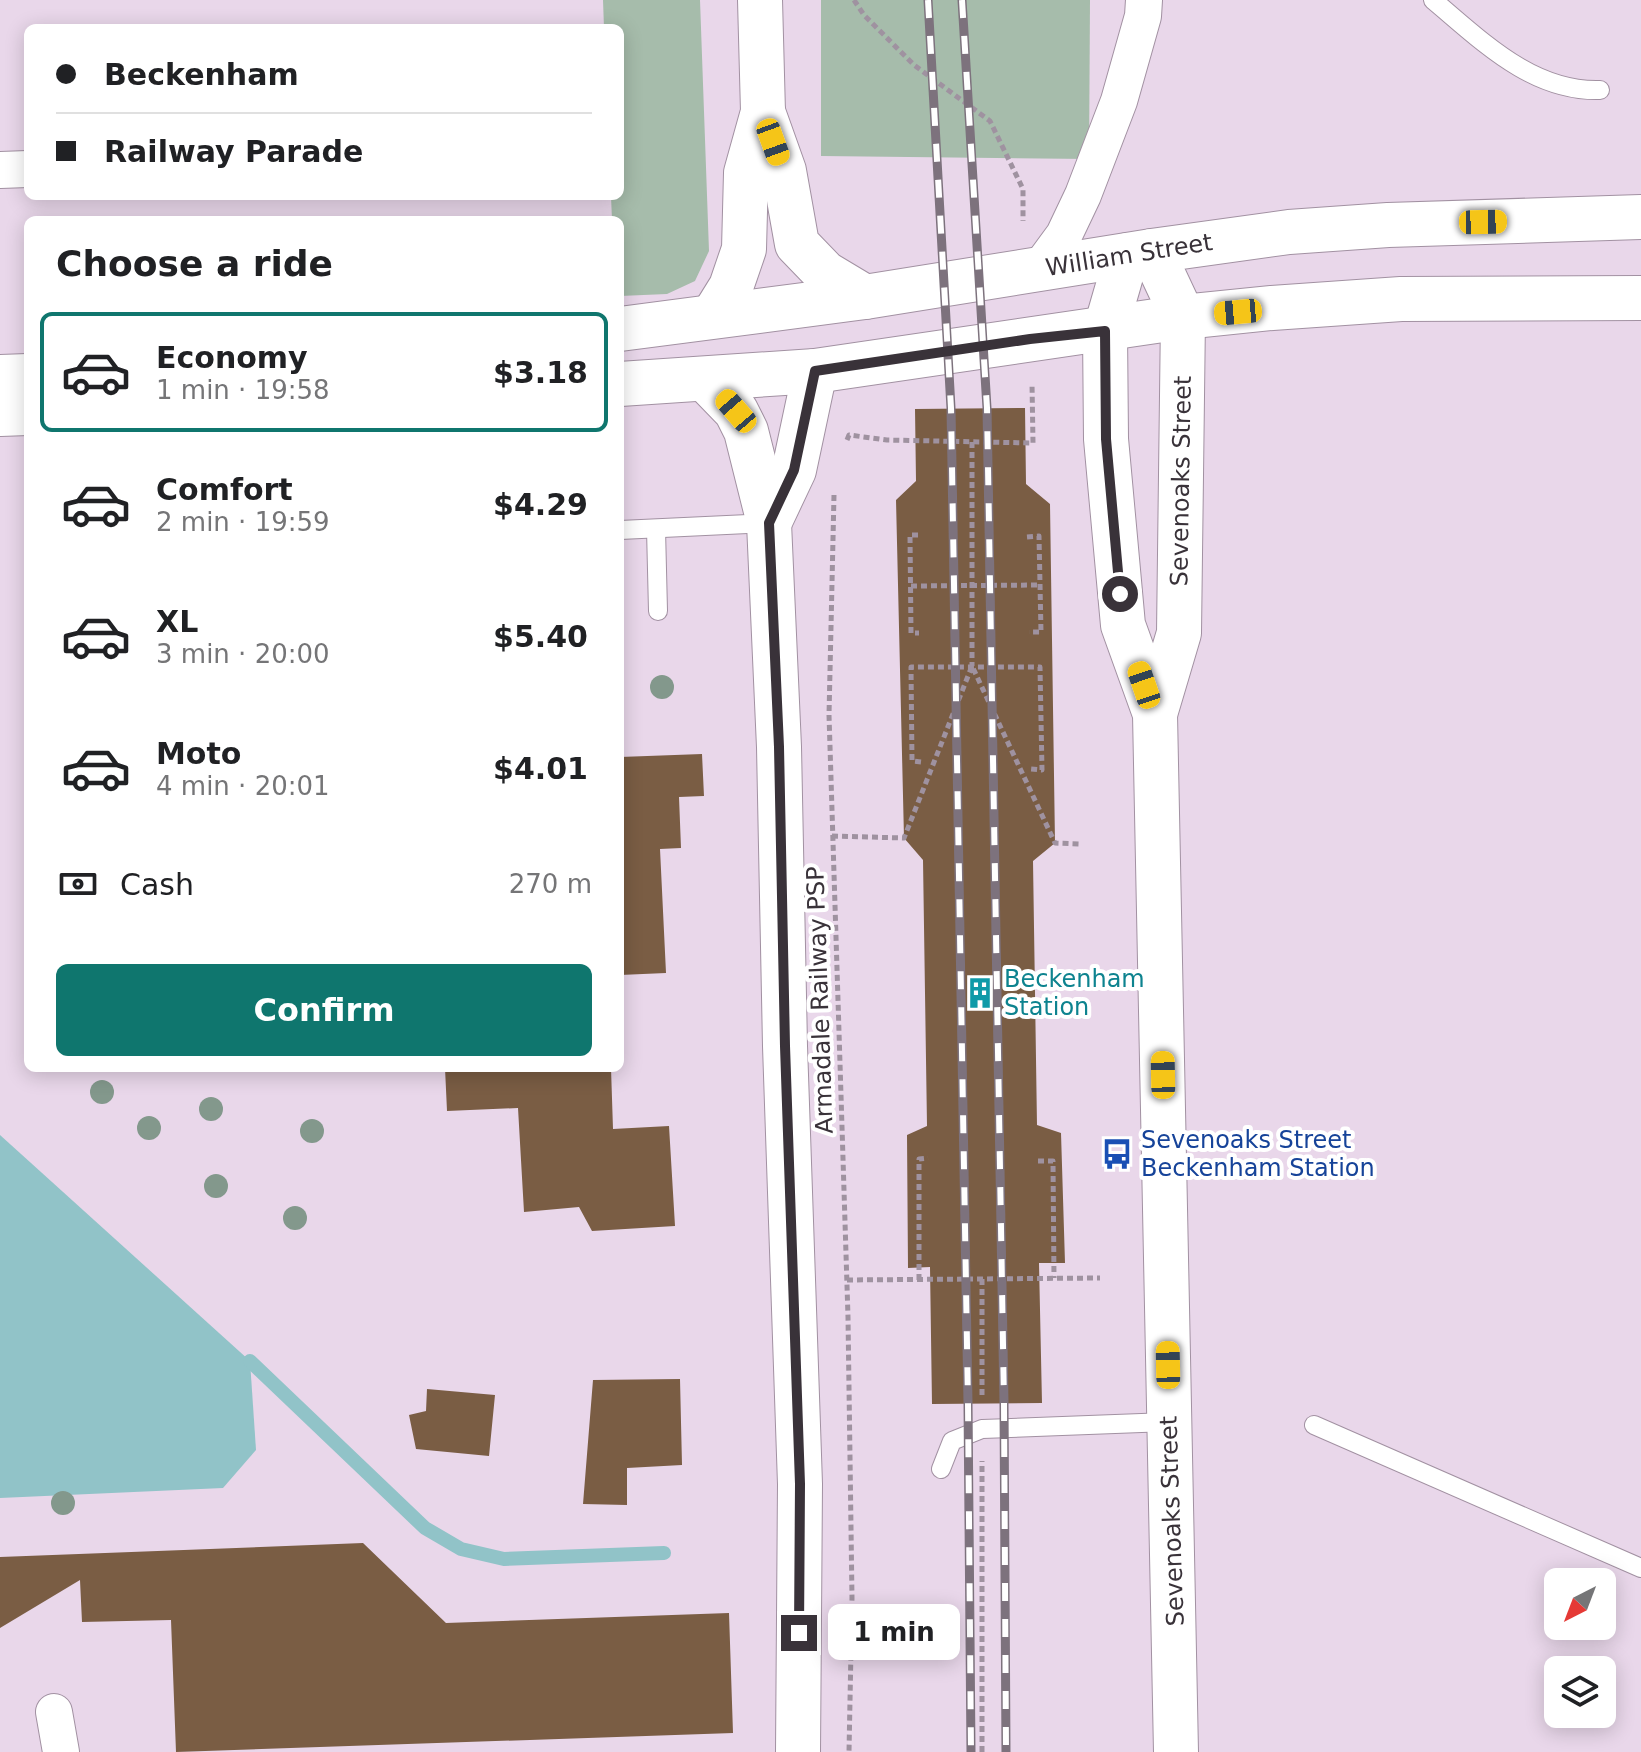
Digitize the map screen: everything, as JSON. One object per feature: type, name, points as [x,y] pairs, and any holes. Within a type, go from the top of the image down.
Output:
[{"type":"main road","points":[[713,316],[731,287],[744,249],[746,173],[763,112],[760,0]]},
{"type":"main road","points":[[763,112],[784,171],[797,244],[825,273],[865,297]]},
{"type":"main road","name":"William Street","points":[[624,328],[865,297],[1289,232],[1641,217]]},
{"type":"main road","name":"Sevenoaks Street","points":[[1140,253],[1183,317],[1179,633],[1155,714],[1176,1752]]},
{"type":"main road","name":"Sevenoaks Street","points":[[1140,253],[1105,331],[1106,439],[1123,625],[1155,714]]},
{"type":"main road","points":[[624,384],[815,371],[1105,331],[1183,317],[1272,308],[1401,299],[1641,298]]},
{"type":"main road","points":[[769,523],[794,470],[815,371]]},
{"type":"main road","points":[[0,377],[24,376]]},
{"type":"main road","points":[[706,380],[736,411],[746,431],[769,523],[779,747],[785,1046],[800,1484],[798,1752]]},
{"type":"main road","points":[[0,414],[24,413]]},
{"type":"street","points":[[1039,269],[1064,235],[1083,195],[1119,101],[1143,16],[1144,0]]},
{"type":"street","points":[[0,170],[24,169]]},
{"type":"street","points":[[54,1712],[61,1752]]},
{"type":"lane","points":[[1433,0],[1456,7],[1505,60],[1540,78],[1578,91],[1600,90]]},
{"type":"lane","points":[[624,530],[769,523]]},
{"type":"lane","points":[[656,529],[658,611]]},
{"type":"lane","points":[[941,1469],[952,1441],[982,1429],[1168,1422]]},
{"type":"lane","points":[[1314,1425],[1641,1568]]},
{"type":"path","points":[[854,0],[864,15],[914,65],[990,121],[1023,189]]},
{"type":"path","points":[[844,447],[849,435],[887,440],[1033,443]]},
{"type":"path","points":[[832,836],[904,838],[972,666],[972,442]]},
{"type":"path","name":"Armadale Railway PSP","points":[[834,487],[829,715],[847,1280],[852,1598],[849,1752]]},
{"type":"path","points":[[918,535],[910,535],[911,633],[919,633]]},
{"type":"path","points":[[1027,537],[1039,536],[1041,632],[1029,632]]},
{"type":"path","points":[[911,586],[1040,585]]},
{"type":"path","points":[[972,666],[1055,843],[1081,844]]},
{"type":"path","points":[[921,762],[912,761],[911,667],[1040,667],[1042,770],[1031,769]]},
{"type":"path","points":[[919,1280],[919,1159],[928,1158]]},
{"type":"path","points":[[1038,1161],[1053,1161],[1054,1278]]},
{"type":"path","points":[[847,1280],[1100,1278]]},
{"type":"path","points":[[982,1279],[982,1752]]},
{"type":"shaded area","points":[[603,0],[700,0],[709,251],[695,281],[667,294],[624,296],[624,216],[612,216],[611,200],[624,200],[624,24],[604,24]]},
{"type":"shaded area","points":[[821,0],[1090,0],[1089,159],[821,156]]},
{"type":"shaded area","points":[[0,1135],[250,1361],[256,1450],[223,1488],[0,1498]]},
{"type":"building","name":"Beckenham Station","points":[[1025,408],[1026,484],[1050,504],[1055,843],[1033,861],[1037,1125],[1061,1133],[1065,1263],[1039,1263],[1042,1403],[932,1404],[930,1267],[908,1268],[907,1135],[927,1126],[923,860],[904,838],[896,500],[916,481],[915,409]]},
{"type":"building","points":[[702,754],[704,796],[679,797],[681,848],[660,849],[666,973],[624,975],[624,757]]},
{"type":"building","points":[[445,1072],[611,1072],[613,1129],[669,1126],[675,1226],[592,1231],[579,1207],[524,1212],[518,1108],[447,1111]]},
{"type":"building","points":[[680,1379],[682,1465],[627,1468],[627,1505],[583,1504],[593,1380]]},
{"type":"building","points":[[427,1389],[495,1395],[489,1456],[416,1449],[409,1415],[426,1411]]},
{"type":"building","points":[[363,1543],[446,1623],[729,1613],[733,1733],[176,1752],[171,1620],[82,1622],[80,1580],[0,1628],[0,1557]]},
{"type":"waterway","points":[[250,1361],[425,1528],[461,1549],[504,1559],[664,1553]]},
{"type":"railway","points":[[928,0],[951,408],[971,1752]]},
{"type":"railway","points":[[962,0],[987,408],[1004,1403],[1006,1752]]},
{"type":"place","name":"Beckenham Station","points":[[980,993]]},
{"type":"place","name":"Sevenoaks Street Beckenham Station","points":[[1117,1154]]},
{"type":"route","points":[[799,1633],[800,1484],[785,1046],[779,747],[769,523],[794,470],[815,371],[1105,331],[1106,439],[1120,594]]}]
